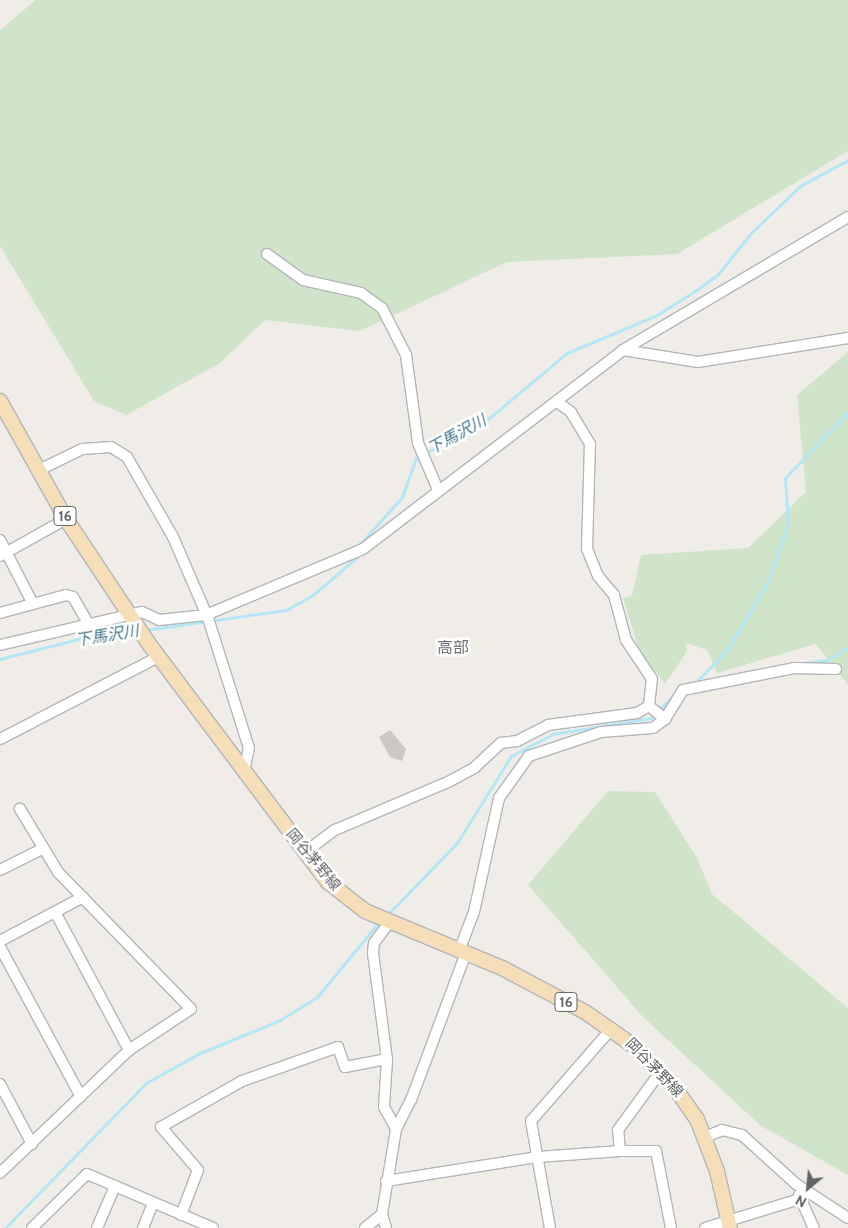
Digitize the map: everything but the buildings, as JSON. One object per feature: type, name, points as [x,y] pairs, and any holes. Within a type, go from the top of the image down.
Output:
[{"type":"main road","name":"岡谷茅野線","points":[[0,402],[66,519],[158,657],[304,853],[336,890],[384,921],[462,952],[612,1028],[661,1072],[687,1104],[705,1136],[730,1226]]},
{"type":"street","points":[[0,645],[88,622],[134,620],[142,612],[158,620],[208,621],[359,550],[557,402],[623,350],[848,217]]},
{"type":"street","points":[[267,254],[303,280],[361,293],[382,308],[406,355],[423,454],[438,490]]},
{"type":"street","points":[[623,350],[698,362],[848,338]]},
{"type":"street","points":[[304,853],[335,830],[448,782],[474,768],[501,743],[522,748],[601,732],[653,728],[657,713],[652,679],[626,640],[614,596],[598,576],[586,549],[590,444],[571,412],[557,402]]},
{"type":"street","points":[[39,470],[82,449],[111,447],[128,457],[173,537],[208,621],[249,748],[244,772]]},
{"type":"street","points":[[4,555],[66,519]]},
{"type":"street","points":[[0,540],[4,555],[32,602]]},
{"type":"street","points":[[0,612],[32,602],[73,597],[88,622]]},
{"type":"street","points":[[0,738],[158,657]]},
{"type":"street","points":[[386,1228],[382,1214],[396,1129],[411,1100],[462,952],[474,912],[499,798],[522,748],[542,727],[637,713],[657,713],[683,690],[794,668],[836,669]]},
{"type":"street","points":[[0,1173],[128,1050],[190,1014],[191,1009],[83,897],[42,849],[20,809]]},
{"type":"street","points":[[0,870],[42,849]]},
{"type":"street","points":[[0,941],[83,897]]},
{"type":"street","points":[[55,912],[128,1050]]},
{"type":"street","points":[[384,921],[374,943],[373,952],[380,977],[387,1059],[384,1107],[396,1129]]},
{"type":"street","points":[[0,948],[81,1097]]},
{"type":"street","points":[[550,1228],[531,1121],[612,1028]]},
{"type":"street","points":[[181,1215],[198,1170],[160,1126],[242,1081],[338,1047],[345,1067],[387,1059]]},
{"type":"street","points":[[620,1151],[618,1130],[661,1072]]},
{"type":"street","points":[[0,1084],[32,1144]]},
{"type":"street","points":[[705,1136],[722,1130],[742,1135],[796,1184],[848,1218]]},
{"type":"street","points":[[386,1181],[538,1158],[620,1151],[656,1151],[671,1228]]},
{"type":"street","points":[[32,1228],[87,1174],[213,1228]]},
{"type":"street","points":[[796,1184],[800,1199],[814,1228]]},
{"type":"street","points":[[97,1228],[115,1186]]},
{"type":"street","points":[[705,1228],[730,1226],[800,1199]]},
{"type":"street","points":[[144,1228],[154,1203]]},
{"type":"street","points":[[366,1228],[382,1214]]},
{"type":"green space","points":[[36,0],[848,0],[848,151],[677,254],[507,262],[360,331],[265,320],[220,363],[126,415],[94,401],[0,246],[0,30]]},
{"type":"green space","points":[[848,352],[848,685],[816,644],[717,673],[707,650],[686,643],[687,651],[665,684],[639,650],[623,598],[632,596],[641,555],[748,548],[806,492],[797,395]]},
{"type":"green space","points":[[608,791],[655,792],[697,858],[712,894],[848,1008],[848,1175],[760,1125],[643,1017],[528,885]]},
{"type":"waterway","name":"下馬沢川","points":[[145,630],[286,610],[313,595],[357,557],[360,544],[402,497],[416,458],[488,419],[567,353],[657,315],[695,291],[718,274],[750,234],[800,186],[848,160]]},
{"type":"waterway","points":[[696,682],[727,650],[767,583],[788,524],[785,478],[848,412]]},
{"type":"waterway","name":"下馬沢川","points":[[0,659],[90,636],[136,632]]},
{"type":"waterway","points":[[772,667],[827,660],[848,647]]},
{"type":"waterway","points":[[689,684],[719,678]]},
{"type":"waterway","points":[[386,916],[457,843],[511,756],[553,734],[651,718],[683,686]]},
{"type":"waterway","points":[[5,1228],[146,1083],[198,1054],[280,1020],[317,997],[379,922]]},
{"type":"district","name":"高部","points":[[453,648]]}]
